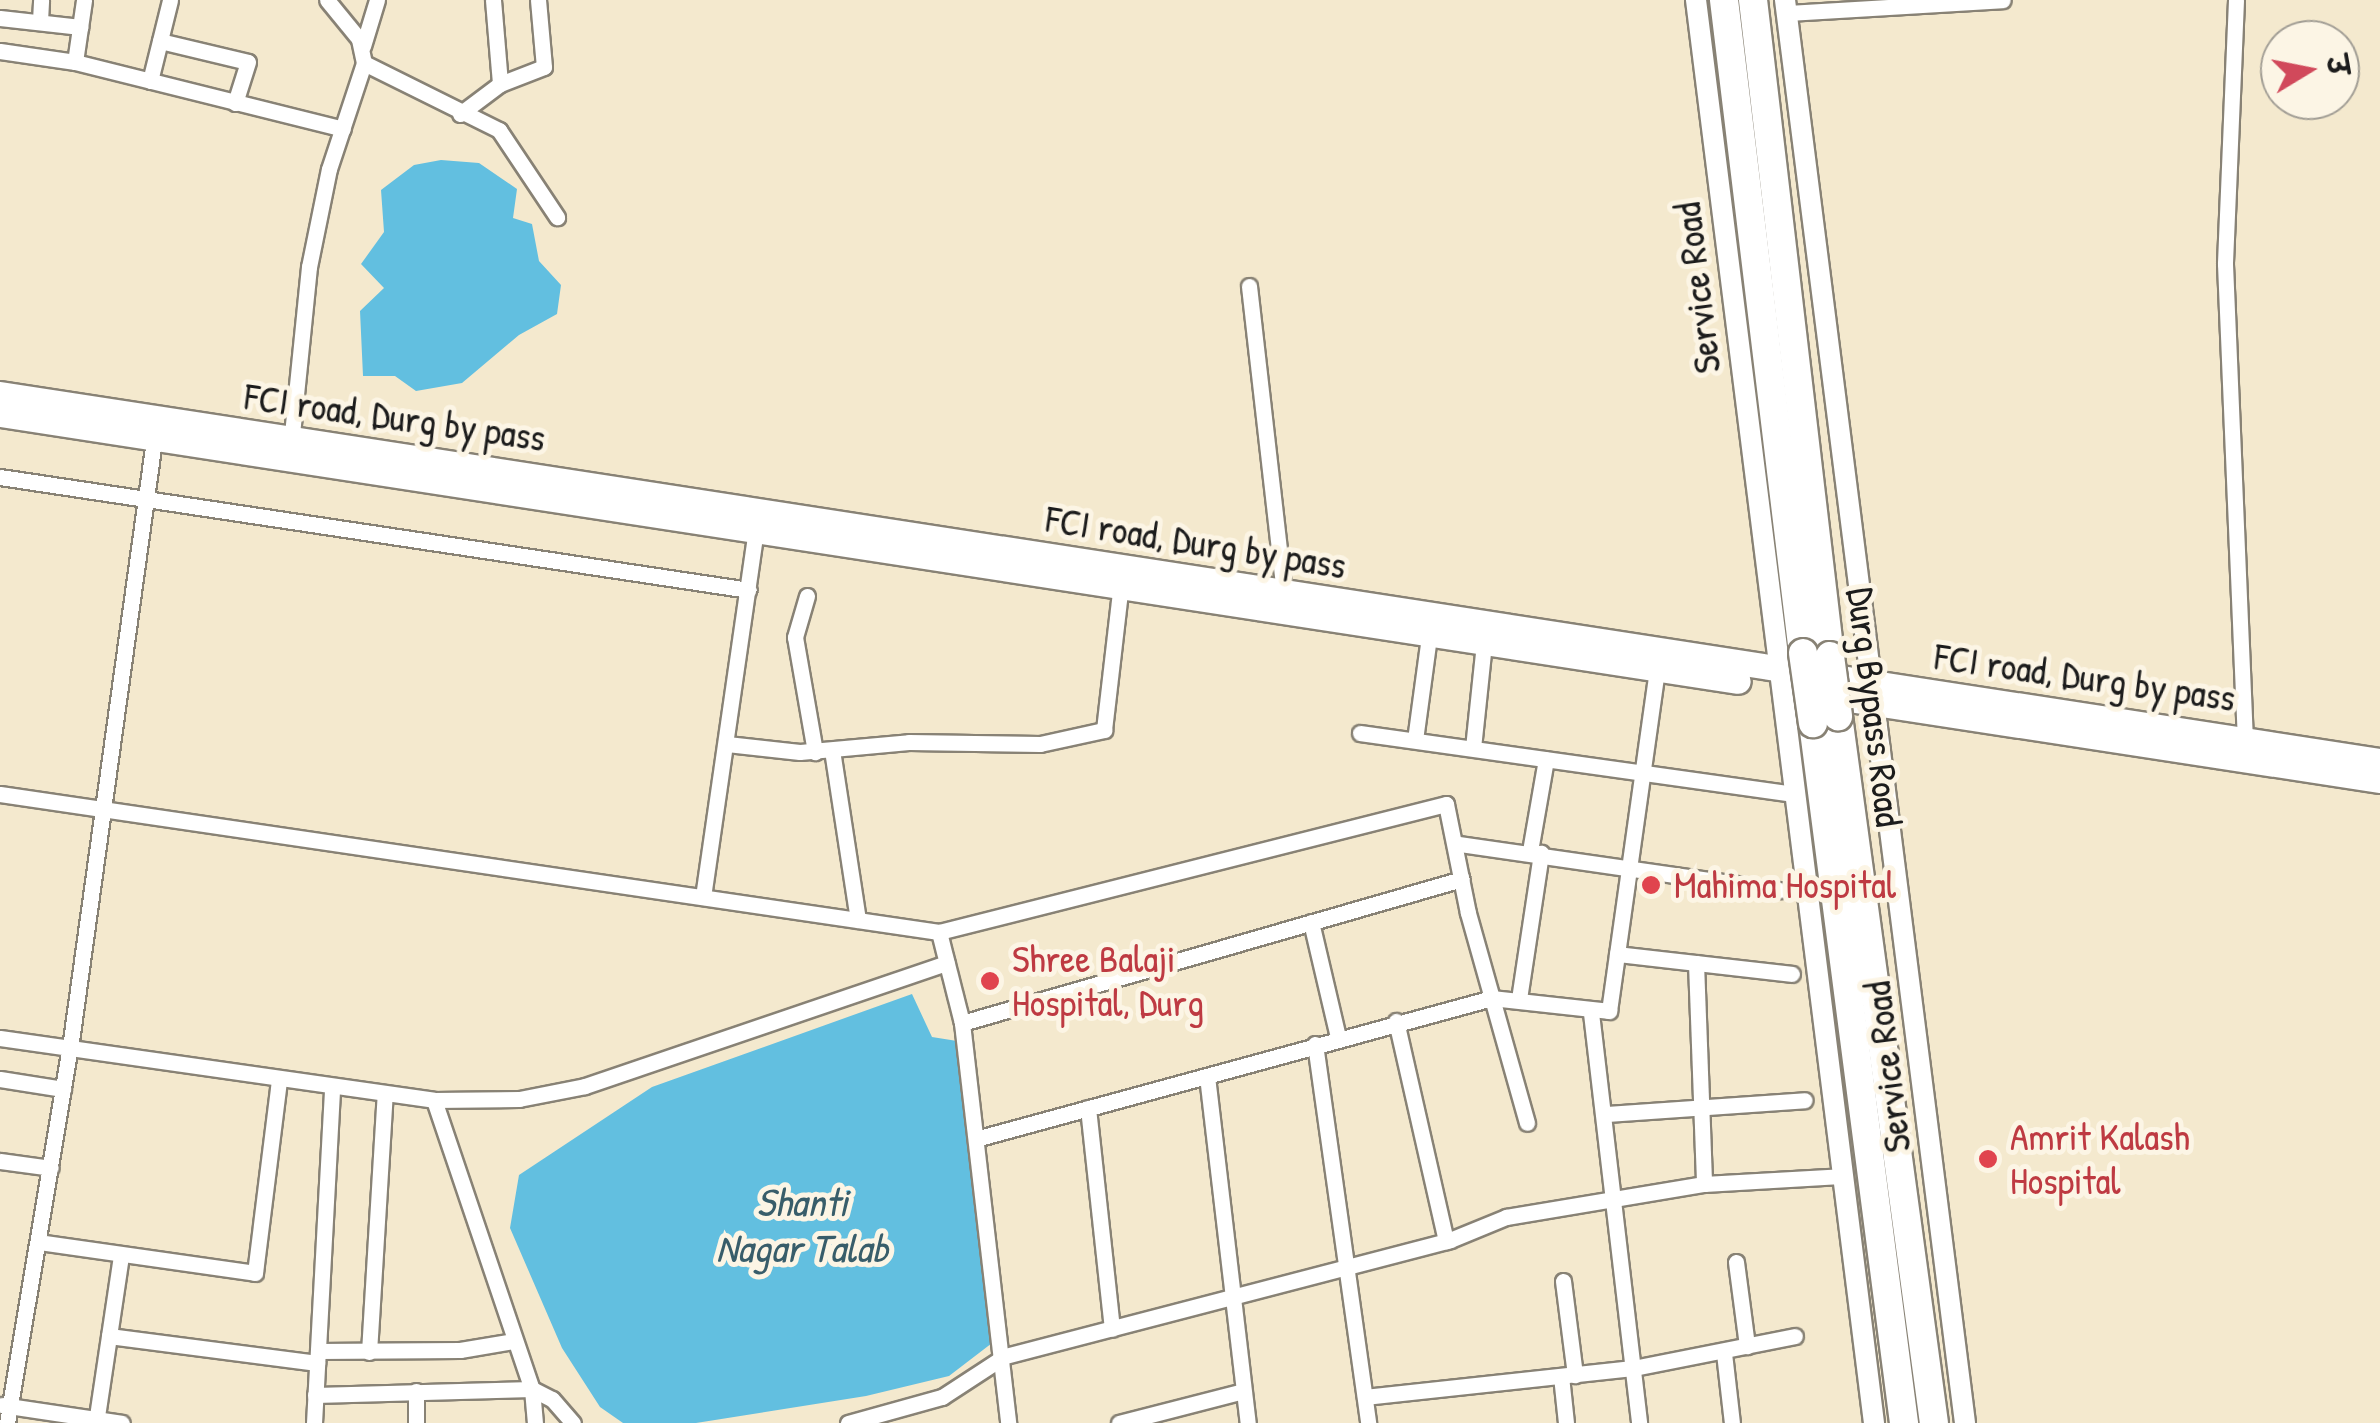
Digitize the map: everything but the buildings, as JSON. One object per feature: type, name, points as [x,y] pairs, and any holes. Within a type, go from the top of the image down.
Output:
[{"type":"highway","name":"Durg Bypass Road","points":[[1724,0],[1816,655],[1934,1423]]},
{"type":"highway","name":"Durg Bypass Road","points":[[1753,0],[1816,655]]},
{"type":"highway","name":"Durg Bypass Road","points":[[1826,720],[1904,1423]]},
{"type":"main road","name":"FCI road, Durg by pass","points":[[0,394],[155,429]]},
{"type":"main road","name":"FCI road, Durg by pass","points":[[0,414],[155,429],[1121,578],[1430,636],[1659,662]]},
{"type":"main road","name":"FCI road, Durg by pass","points":[[291,450],[756,528],[1121,578],[1284,594],[1659,662],[2168,736],[2380,780]]},
{"type":"main road","name":"FCI road, Durg by pass","points":[[2168,736],[2245,739],[2380,761]]},
{"type":"street","points":[[40,21],[41,0]]},
{"type":"street","points":[[75,62],[84,0]]},
{"type":"street","points":[[150,81],[170,0]]},
{"type":"street","points":[[327,0],[364,55],[510,140],[557,217]]},
{"type":"street","points":[[291,450],[310,266],[377,0]]},
{"type":"street","points":[[493,0],[500,84]]},
{"type":"street","points":[[460,114],[500,84],[546,62],[538,0]]},
{"type":"street","name":"Service Road","points":[[1696,0],[1776,680],[1874,1423]]},
{"type":"street","points":[[1786,6],[2004,0]]},
{"type":"street","points":[[2236,0],[2225,264],[2245,739]]},
{"type":"street","name":"Service Road","points":[[1786,6],[1964,1423]]},
{"type":"street","points":[[0,18],[80,26]]},
{"type":"street","points":[[160,40],[248,62],[234,103]]},
{"type":"street","points":[[0,51],[75,62],[343,128]]},
{"type":"street","points":[[1249,286],[1284,594]]},
{"type":"street","points":[[122,1423],[6,1411],[70,1048],[98,810],[155,429]]},
{"type":"street","points":[[0,477],[749,590]]},
{"type":"street","points":[[703,897],[756,528]]},
{"type":"street","points":[[727,744],[815,752],[909,742],[1040,744],[1104,730],[1121,578]]},
{"type":"street","points":[[807,596],[795,637],[815,752]]},
{"type":"street","points":[[1415,740],[1430,636]]},
{"type":"street","points":[[1473,748],[1484,644]]},
{"type":"street","points":[[978,1138],[1396,1020],[1492,998],[1519,999],[1592,1013],[1608,1011],[1659,662]]},
{"type":"street","points":[[1360,733],[1792,794]]},
{"type":"street","points":[[832,750],[858,920]]},
{"type":"street","points":[[1519,999],[1546,759]]},
{"type":"street","points":[[0,794],[939,932],[1438,802],[1450,808],[1462,879],[1527,1123]]},
{"type":"street","points":[[1459,844],[1536,852],[1780,890]]},
{"type":"street","points":[[962,1023],[1462,879]]},
{"type":"street","points":[[1311,922],[1338,1038]]},
{"type":"street","points":[[939,932],[962,1023],[1005,1356],[1008,1423]]},
{"type":"street","points":[[1617,954],[1792,974]]},
{"type":"street","points":[[0,1038],[434,1100],[550,1096],[947,963]]},
{"type":"street","points":[[1696,963],[1704,1184]]},
{"type":"street","points":[[1592,1013],[1617,1196],[1639,1423]]},
{"type":"street","points":[[1396,1020],[1446,1241]]},
{"type":"street","points":[[1315,1044],[1350,1261],[1368,1423]]},
{"type":"street","points":[[1207,1076],[1228,1293],[1240,1392],[1248,1423]]},
{"type":"street","points":[[0,1079],[63,1088]]},
{"type":"street","points":[[38,1242],[254,1273],[280,1080]]},
{"type":"street","points":[[314,1423],[332,1088]]},
{"type":"street","points":[[369,1352],[384,1094]]},
{"type":"street","points":[[434,1100],[532,1389],[535,1423]]},
{"type":"street","points":[[1607,1114],[1805,1100]]},
{"type":"street","points":[[1088,1108],[1112,1329]]},
{"type":"street","points":[[0,1161],[51,1168]]},
{"type":"street","points":[[848,1423],[942,1396],[1005,1356],[1350,1261],[1446,1241],[1506,1217],[1704,1184],[1841,1176]]},
{"type":"street","points":[[96,1421],[121,1254]]},
{"type":"street","points":[[1736,1262],[1747,1346]]},
{"type":"street","points":[[1564,1281],[1566,1423]]},
{"type":"street","points":[[109,1336],[318,1357],[460,1350],[514,1341]]},
{"type":"street","points":[[1365,1397],[1634,1368],[1794,1336]]},
{"type":"street","points":[[1724,1353],[1732,1423]]},
{"type":"street","points":[[315,1394],[532,1389],[573,1423]]},
{"type":"street","points":[[416,1391],[416,1423]]},
{"type":"street","points":[[1119,1423],[1240,1392]]},
{"type":"water","points":[[441,160],[479,163],[517,189],[513,218],[532,224],[539,261],[561,285],[557,314],[519,335],[462,383],[416,391],[395,376],[363,376],[360,311],[384,288],[361,264],[384,232],[381,190],[414,165]]},
{"type":"water","name":"Shanti Nagar Talab","points":[[912,994],[932,1037],[957,1041],[996,1340],[949,1376],[866,1396],[696,1423],[623,1423],[600,1407],[562,1348],[510,1228],[519,1175],[652,1087]]},
{"type":"place","name":"Mahima Hospital","points":[[1651,885]]},
{"type":"place","name":"Shree Balaji Hospital, Durg","points":[[990,981]]},
{"type":"place","name":"Amrit Kalash Hospital","points":[[1988,1159]]}]
